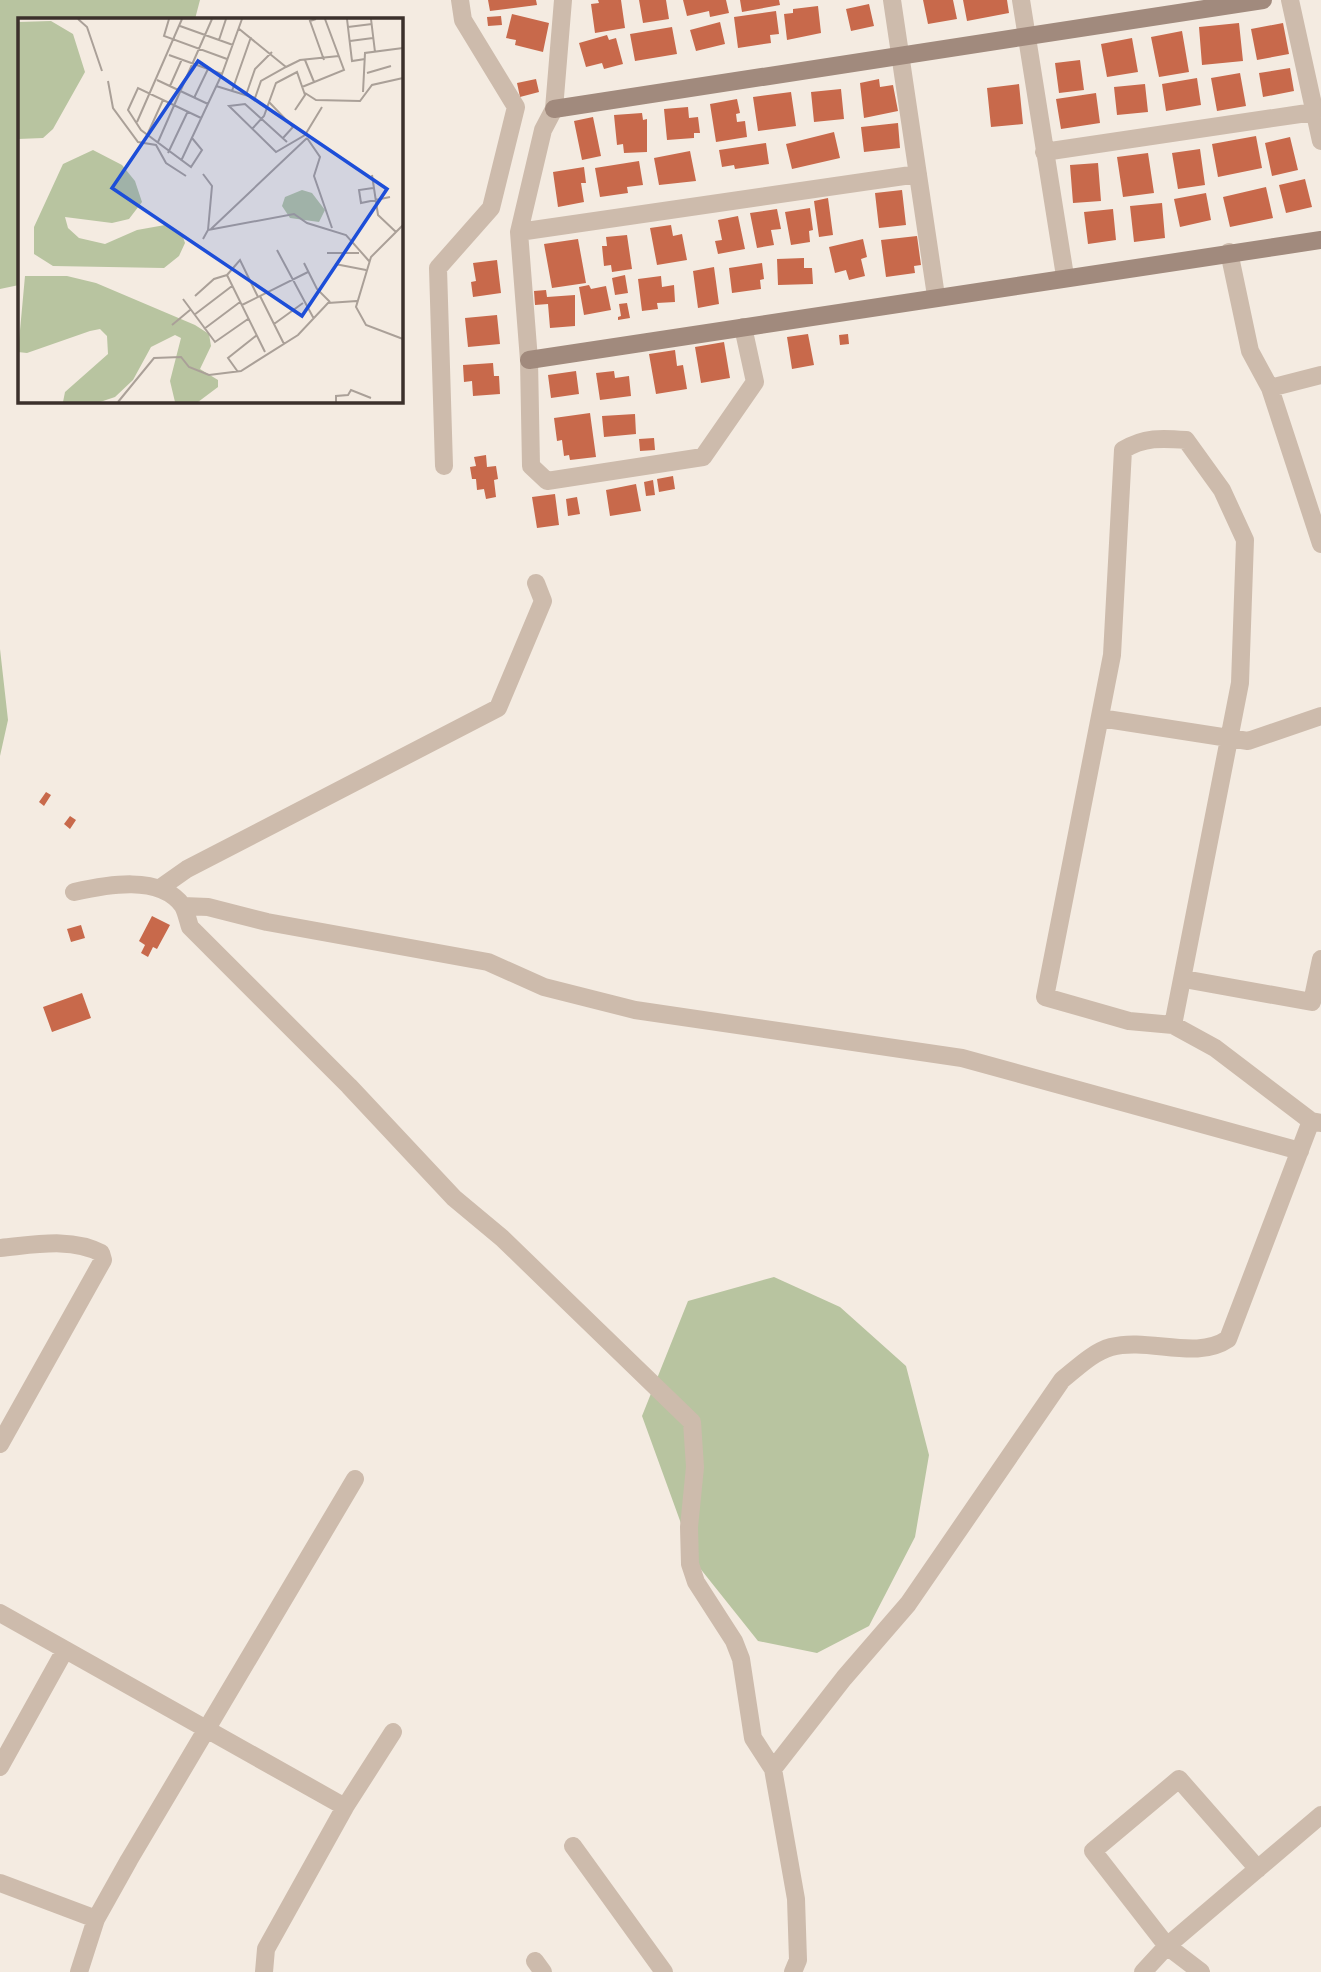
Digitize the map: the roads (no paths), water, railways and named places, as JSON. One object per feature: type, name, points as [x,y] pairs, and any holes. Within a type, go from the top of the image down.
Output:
[{"type":"street","points":[[444,466],[438,268],[491,208],[516,107],[463,20],[460,0]]},
{"type":"street","points":[[563,0],[554,109],[544,130],[519,232],[528,359],[531,466],[547,481],[703,457],[755,382],[743,327]]},
{"type":"street","points":[[892,0],[936,296]]},
{"type":"street","points":[[1021,0],[1065,276]]},
{"type":"street","points":[[554,109],[1263,0]]},
{"type":"street","points":[[1290,0],[1321,141]]},
{"type":"street","points":[[1044,152],[1314,112]]},
{"type":"street","points":[[519,232],[918,174]]},
{"type":"street","points":[[528,359],[1065,276],[1321,240]]},
{"type":"street","points":[[1229,252],[1250,351],[1270,388],[1316,507],[1321,544]]},
{"type":"street","points":[[1270,388],[1321,375]]},
{"type":"street","points":[[773,1769],[844,1678],[908,1604],[1062,1380],[1085,1361],[1110,1347],[1142,1342],[1203,1348],[1218,1346],[1228,1339],[1300,1151],[1316,1122],[1215,1048],[1173,1025],[1129,1021],[1045,997],[1112,655],[1123,450],[1135,443],[1154,438],[1186,440],[1222,490],[1245,540],[1240,683],[1173,1025]]},
{"type":"street","points":[[160,888],[187,869],[498,708],[543,601],[536,583]]},
{"type":"street","points":[[1100,718],[1248,741],[1321,716]]},
{"type":"street","points":[[74,892],[110,884],[160,888],[183,906],[208,908],[267,922],[488,962],[544,987],[635,1010],[962,1058],[1300,1151]]},
{"type":"street","points":[[183,906],[190,927],[349,1086],[454,1198],[502,1238],[692,1422],[695,1467],[689,1527],[690,1564],[696,1582],[734,1641],[741,1659],[753,1738],[773,1769],[796,1899],[798,1960],[793,1972]]},
{"type":"street","points":[[1184,979],[1312,1002],[1321,960]]},
{"type":"street","points":[[0,1248],[68,1243],[90,1247],[101,1253],[103,1260],[0,1444]]},
{"type":"street","points":[[79,1972],[96,1919],[355,1479]]},
{"type":"street","points":[[0,1613],[208,1727],[345,1807]]},
{"type":"street","points":[[0,1767],[65,1650]]},
{"type":"street","points":[[264,1972],[266,1949],[345,1807],[393,1732]]},
{"type":"street","points":[[1201,1972],[1167,1946],[1093,1851],[1179,1779],[1258,1869]]},
{"type":"street","points":[[1143,1972],[1167,1946],[1321,1815]]},
{"type":"street","points":[[573,1846],[664,1972]]},
{"type":"street","points":[[0,1883],[96,1919]]}]
